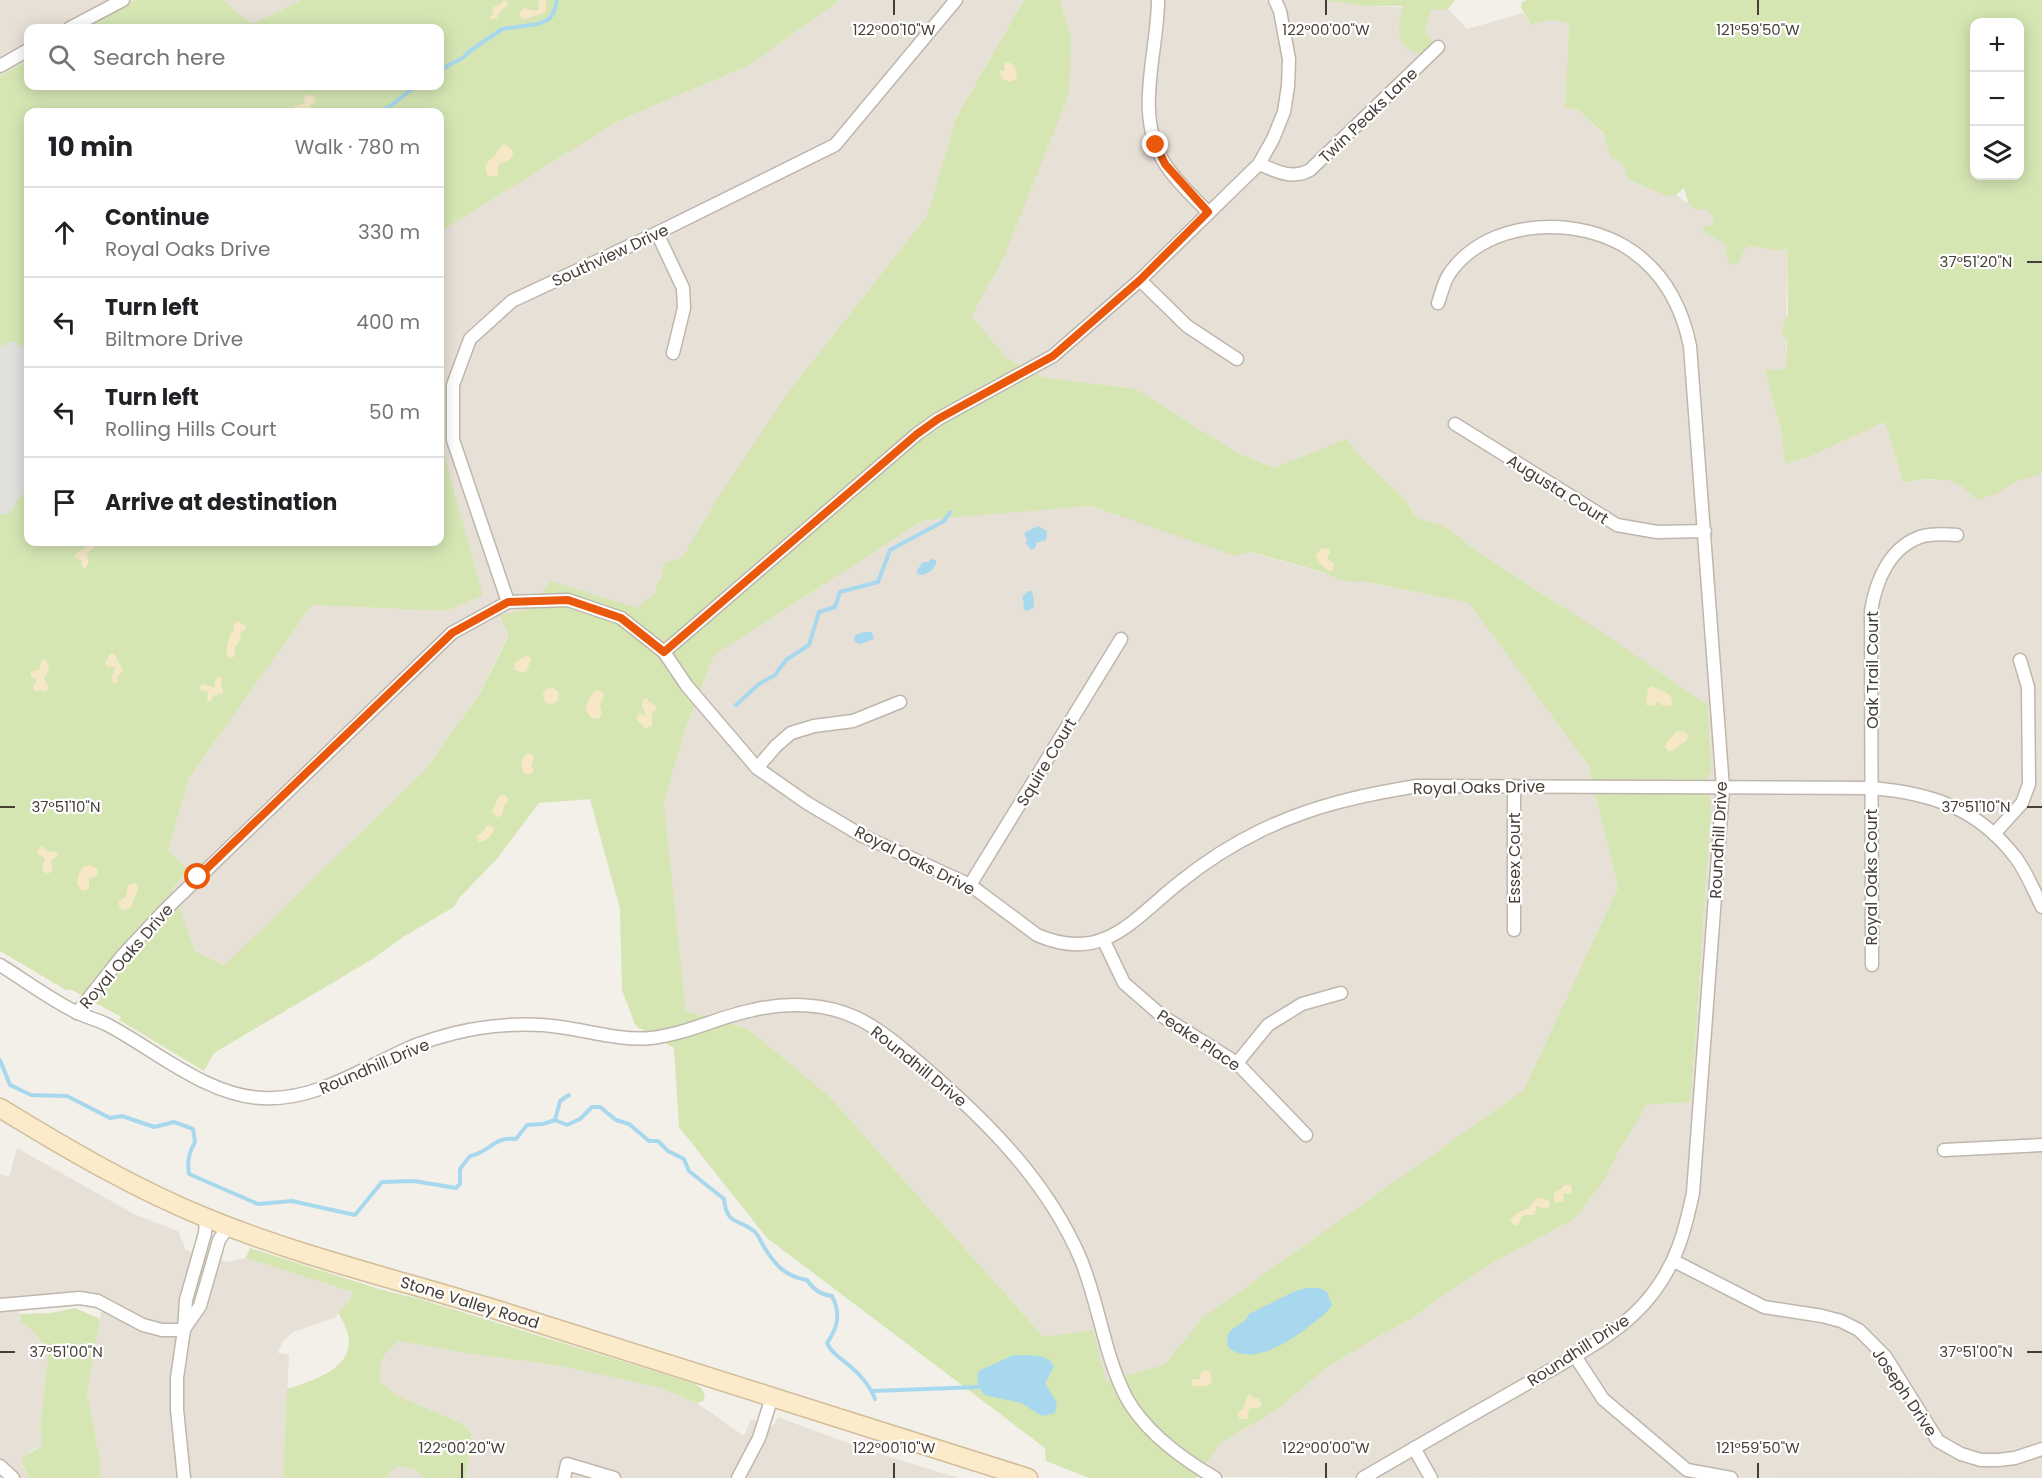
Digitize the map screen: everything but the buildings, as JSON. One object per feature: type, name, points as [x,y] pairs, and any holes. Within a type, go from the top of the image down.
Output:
[{"type":"street","points":[[78,24],[123,0]]},
{"type":"street","name":"Southview Drive","points":[[508,602],[453,440],[453,385],[470,339],[512,301],[657,233],[835,145],[956,0]]},
{"type":"street","points":[[1158,0],[1158,22],[1150,87],[1150,126],[1165,164],[1208,212]]},
{"type":"street","points":[[664,652],[917,434],[938,419],[1053,356],[1140,280],[1259,164],[1284,112],[1288,86],[1289,59],[1279,4]]},
{"type":"street","name":"Twin Peaks Lane","points":[[1259,164],[1291,175],[1310,170],[1438,47]]},
{"type":"street","points":[[0,66],[24,52]]},
{"type":"street","name":"Roundhill Drive","points":[[1363,1478],[1575,1356],[1621,1325],[1641,1308],[1674,1261],[1686,1227],[1693,1193],[1723,788],[1690,346],[1677,303],[1665,284],[1633,251],[1601,235],[1576,228],[1546,227],[1514,231],[1477,248],[1460,260],[1447,277],[1438,303]]},
{"type":"street","points":[[657,233],[682,288],[684,308],[673,353]]},
{"type":"street","points":[[1140,280],[1187,326],[1238,359]]},
{"type":"street","name":"Augusta Court","points":[[1455,424],[1617,525],[1657,532],[1705,531]]},
{"type":"street","name":"Oak Trail Court","points":[[1871,788],[1871,611],[1875,589],[1883,570],[1895,554],[1910,542],[1924,536],[1957,535]]},
{"type":"street","name":"Royal Oaks Drive","points":[[77,1012],[123,955],[165,910],[452,633],[508,602],[568,600],[621,618],[664,652],[687,686],[757,768],[807,803],[861,835],[970,885],[1037,935],[1050,941],[1086,944],[1118,934],[1178,883],[1217,855],[1299,813],[1360,795],[1417,786],[1871,788],[1905,791],[1945,802],[1995,834],[2016,858],[2042,907]]},
{"type":"street","name":"Squire Court","points":[[970,885],[1120,639]]},
{"type":"street","points":[[1995,834],[2022,804],[2029,784],[2028,687],[2020,660]]},
{"type":"street","points":[[757,768],[776,746],[791,734],[814,726],[853,721],[900,702]]},
{"type":"street","name":"Essex Court","points":[[1514,786],[1514,930]]},
{"type":"street","name":"Royal Oaks Court","points":[[1871,788],[1872,965]]},
{"type":"street","name":"Peake Place","points":[[1103,939],[1124,982],[1162,1016],[1237,1063],[1306,1135]]},
{"type":"street","name":"Roundhill Drive","points":[[0,965],[77,1012],[104,1023],[196,1077],[242,1096],[263,1098],[291,1097],[312,1093],[416,1045],[492,1026],[556,1026],[647,1038],[682,1033],[750,1010],[778,1005],[821,1007],[855,1017],[886,1035],[956,1094],[997,1134],[1029,1172],[1064,1226],[1080,1257],[1095,1297],[1111,1359],[1127,1398],[1168,1447],[1215,1478]]},
{"type":"street","points":[[1237,1063],[1268,1025],[1302,1004],[1341,993]]},
{"type":"street","name":"Stone Valley Road","points":[[0,1108],[59,1144],[131,1183],[206,1218],[278,1245],[458,1297],[1028,1478]]},
{"type":"street","points":[[1944,1150],[2042,1145]]},
{"type":"street","points":[[184,1478],[177,1409],[177,1378],[186,1300],[205,1233],[206,1218]]},
{"type":"street","points":[[184,1330],[200,1306],[219,1240],[228,1227]]},
{"type":"street","name":"Joseph Drive","points":[[1674,1261],[1764,1306],[1822,1316],[1841,1321],[1859,1330],[1885,1356],[1938,1441],[1961,1454],[1981,1460],[1998,1460],[2014,1458],[2042,1449]]},
{"type":"street","points":[[0,1305],[80,1299],[98,1301],[143,1325],[162,1330],[184,1330]]},
{"type":"street","points":[[1575,1356],[1603,1400],[1688,1474],[1731,1478]]},
{"type":"street","points":[[738,1478],[759,1438],[772,1397]]},
{"type":"street","points":[[1414,1448],[1431,1478]]},
{"type":"street","name":"Stone Valley Road","points":[[957,1456],[978,1470],[998,1478]]},
{"type":"street","points":[[564,1478],[567,1464],[614,1478]]},
{"type":"street","points":[[0,1466],[13,1478]]},
{"type":"shaded area","points":[[0,0],[136,0],[91,24],[24,24],[24,62],[0,76]]},
{"type":"shaded area","points":[[223,0],[302,0],[252,24]]},
{"type":"shaded area","points":[[840,0],[1024,0],[956,118],[927,216],[789,391],[717,499],[669,581],[637,608],[507,637],[479,695],[424,771],[226,965],[195,951],[163,866],[189,778],[312,605],[447,611],[483,595],[444,454],[444,230],[620,120],[748,66]]},
{"type":"shaded area","points":[[1060,0],[1265,0],[1266,2],[1320,0],[1366,6],[1448,9],[1467,29],[1523,13],[1531,25],[1545,20],[1560,20],[1569,24],[1565,108],[1578,110],[1603,134],[1610,157],[1620,160],[1625,165],[1630,180],[1666,196],[1676,195],[1697,210],[1705,209],[1713,216],[1787,245],[1786,369],[1766,370],[1781,429],[1785,463],[1809,457],[1885,422],[1903,482],[1939,479],[2042,462],[2042,1478],[1195,1477],[1220,1443],[1277,1410],[1325,1369],[1409,1320],[1485,1267],[1574,1219],[1606,1178],[1617,1154],[1647,1105],[1691,1102],[1711,810],[1708,800],[1707,776],[1711,773],[1708,706],[1597,629],[1481,554],[1444,526],[1417,518],[1406,500],[1368,464],[1346,439],[1274,468],[1236,452],[1136,389],[1042,377],[1007,358],[972,316],[1003,259],[1071,37]]},
{"type":"shaded area","points":[[11,341],[24,348],[24,494],[11,512],[2,515],[0,512],[0,347]]},
{"type":"shaded area","points":[[1091,506],[1330,575],[1470,603],[1588,765],[1618,888],[1525,1090],[1202,1318],[1165,1364],[1089,1387],[828,1095],[748,1029],[686,1011],[664,802],[685,730],[714,655],[927,518]]},
{"type":"shaded area","points":[[17,1148],[134,1214],[178,1231],[186,1250],[227,1262],[246,1258],[352,1292],[350,1300],[334,1318],[293,1332],[283,1341],[278,1353],[289,1355],[283,1478],[100,1478],[100,1459],[87,1393],[104,1296],[95,1293],[67,1292],[15,1296],[21,1323],[33,1331],[42,1342],[48,1356],[40,1429],[43,1445],[29,1452],[22,1463],[29,1478],[2,1478],[0,1476],[0,1174],[9,1177]]},
{"type":"shaded area","points":[[398,1341],[554,1365],[660,1387],[697,1403],[744,1436],[751,1419],[773,1426],[778,1417],[867,1450],[959,1478],[466,1478],[472,1433],[465,1425],[396,1395],[380,1381],[380,1366],[386,1351]]},
{"type":"shaded area","points":[[396,1466],[414,1469],[424,1478],[386,1478]]},
{"type":"green space","points":[[136,0],[223,0],[252,24],[91,24]]},
{"type":"green space","points":[[302,0],[840,0],[748,66],[620,120],[444,230],[444,108],[24,108],[24,546],[444,546],[444,454],[483,595],[447,611],[312,605],[189,778],[168,850],[188,870],[172,889],[195,951],[225,965],[424,771],[479,695],[509,635],[500,615],[529,609],[551,581],[637,608],[657,591],[656,585],[662,577],[663,565],[682,558],[717,499],[789,391],[927,216],[956,118],[1024,0],[1060,0],[1071,37],[1069,94],[1003,259],[972,316],[1007,358],[1042,377],[1136,389],[1236,452],[1274,468],[1346,439],[1368,464],[1406,500],[1417,518],[1444,526],[1481,554],[1597,629],[1708,705],[1711,773],[1707,776],[1711,810],[1691,1102],[1647,1105],[1617,1154],[1606,1178],[1574,1219],[1485,1267],[1409,1320],[1325,1369],[1277,1410],[1220,1443],[1196,1478],[1089,1478],[1046,1461],[1045,1448],[767,1238],[679,1127],[674,1048],[635,1024],[622,990],[620,909],[590,799],[539,803],[496,860],[459,898],[454,907],[403,937],[371,960],[214,1053],[204,1071],[119,1020],[121,1017],[72,990],[66,990],[0,951],[0,76],[24,62],[24,90],[444,90],[444,24],[252,24]],"holes":[[[1091,506],[1235,556],[1252,552],[1345,581],[1367,582],[1469,603],[1588,765],[1618,888],[1524,1090],[1202,1318],[1165,1364],[1106,1382],[1093,1330],[1044,1337],[828,1095],[748,1029],[686,1011],[664,802],[685,730],[714,655],[924,520]]]},
{"type":"green space","points":[[1320,0],[1455,0],[1448,9],[1431,10],[1425,31],[1431,38],[1432,45],[1426,54],[1419,54],[1401,43],[1399,27],[1403,6],[1366,6]]},
{"type":"green space","points":[[1527,0],[2042,0],[2042,473],[2013,483],[1996,494],[1977,500],[1963,487],[1949,481],[1934,479],[1903,482],[1885,422],[1809,457],[1785,464],[1781,429],[1765,370],[1786,369],[1787,340],[1782,334],[1784,320],[1788,316],[1787,246],[1783,251],[1750,246],[1744,251],[1737,264],[1730,265],[1726,256],[1726,246],[1703,232],[1704,227],[1713,225],[1713,216],[1705,209],[1697,210],[1689,205],[1684,188],[1676,195],[1666,196],[1630,180],[1623,165],[1610,157],[1603,133],[1578,110],[1565,108],[1569,24],[1550,20],[1531,25],[1521,7],[1522,2]]},
{"type":"green space","points":[[250,1248],[693,1383],[701,1388],[705,1395],[703,1401],[697,1403],[659,1387],[554,1365],[398,1341],[383,1358],[380,1381],[396,1395],[465,1425],[472,1434],[466,1478],[424,1478],[414,1469],[396,1466],[386,1478],[283,1478],[287,1389],[316,1379],[339,1364],[346,1355],[349,1343],[347,1330],[338,1313],[350,1300],[352,1292],[246,1258]]},
{"type":"green space","points":[[75,1308],[100,1319],[87,1393],[100,1459],[100,1478],[29,1478],[22,1463],[23,1457],[43,1445],[40,1429],[48,1356],[42,1342],[33,1331],[21,1323],[19,1314],[51,1313]]},
{"type":"sand","points":[[538,0],[546,0],[546,12],[522,19],[519,15],[523,8],[537,11],[539,9]]},
{"type":"sand","points":[[507,1],[508,5],[500,11],[497,18],[491,20],[490,17],[494,14],[492,8]]},
{"type":"sand","points":[[1007,62],[1014,66],[1016,71],[1016,79],[1011,82],[1004,80],[1000,75],[1000,71],[1005,71],[1004,64]]},
{"type":"sand","points":[[305,95],[314,96],[316,102],[310,105],[310,108],[294,108],[306,103],[303,100]]},
{"type":"sand","points":[[505,144],[512,150],[513,156],[510,160],[499,164],[497,176],[488,176],[487,164]]},
{"type":"sand","points":[[85,546],[94,546],[87,555],[89,562],[85,569],[81,565],[82,561],[75,557],[77,552],[85,549]]},
{"type":"sand","points":[[1322,548],[1330,549],[1327,558],[1334,564],[1331,571],[1324,567],[1316,555]]},
{"type":"sand","points":[[237,621],[246,626],[246,629],[241,632],[234,657],[230,658],[227,654],[228,643]]},
{"type":"sand","points":[[114,653],[123,670],[117,682],[114,683],[111,678],[116,667],[108,667],[105,662],[110,654]]},
{"type":"sand","points":[[527,655],[531,659],[527,671],[523,673],[515,670],[514,664]]},
{"type":"sand","points":[[44,659],[49,665],[44,678],[49,689],[45,692],[41,690],[35,692],[33,686],[37,680],[31,676],[31,672],[40,669],[41,661]]},
{"type":"sand","points":[[219,676],[222,678],[223,692],[214,695],[211,701],[207,701],[208,692],[200,690],[200,686],[204,684],[214,688],[215,680]]},
{"type":"sand","points":[[1652,686],[1670,695],[1673,702],[1671,706],[1662,705],[1658,701],[1654,706],[1646,705],[1648,689]]},
{"type":"sand","points":[[548,688],[554,688],[559,696],[557,702],[548,704],[543,699],[543,693]]},
{"type":"sand","points":[[597,690],[602,691],[604,696],[600,704],[602,715],[598,719],[590,717],[585,707]]},
{"type":"sand","points":[[647,698],[649,702],[657,706],[652,715],[652,725],[646,729],[636,719],[640,713],[646,717],[642,705],[643,699]]},
{"type":"sand","points":[[1683,731],[1688,735],[1687,740],[1673,751],[1668,751],[1666,744],[1676,732]]},
{"type":"sand","points":[[526,754],[532,754],[534,759],[531,765],[534,771],[530,774],[524,773],[522,768],[522,760]]},
{"type":"sand","points":[[504,794],[509,799],[504,806],[502,816],[496,817],[492,811],[499,796]]},
{"type":"sand","points":[[489,825],[494,827],[492,835],[479,842],[476,837]]},
{"type":"sand","points":[[42,846],[48,852],[56,851],[58,855],[51,861],[53,868],[50,873],[45,873],[42,868],[45,858],[37,851]]},
{"type":"sand","points":[[90,865],[97,868],[98,874],[89,878],[89,889],[82,891],[77,884],[79,873],[84,866]]},
{"type":"sand","points":[[137,884],[138,890],[130,908],[122,910],[119,901],[126,897],[128,885]]},
{"type":"sand","points":[[1564,1185],[1571,1185],[1572,1192],[1564,1193],[1563,1201],[1556,1203],[1554,1193]]},
{"type":"sand","points":[[1542,1198],[1550,1202],[1549,1208],[1544,1209],[1537,1206],[1534,1215],[1523,1215],[1519,1224],[1514,1226],[1510,1220],[1519,1212],[1529,1208],[1535,1199]]},
{"type":"sand","points":[[1205,1370],[1210,1372],[1212,1382],[1206,1387],[1200,1385],[1193,1387],[1191,1382],[1193,1379],[1200,1379],[1200,1374]]},
{"type":"sand","points":[[1248,1394],[1259,1399],[1262,1403],[1261,1407],[1249,1409],[1247,1419],[1240,1419],[1237,1414],[1244,1407]]},
{"type":"water","points":[[1038,526],[1047,531],[1046,540],[1036,543],[1036,547],[1032,550],[1026,544],[1024,533]]},
{"type":"water","points":[[936,560],[936,564],[931,571],[923,575],[917,574],[923,562]]},
{"type":"water","points":[[1028,591],[1033,594],[1034,608],[1026,611],[1023,608],[1022,597]]},
{"type":"water","points":[[872,632],[874,639],[861,644],[856,643],[855,635]]},
{"type":"water","points":[[1306,1288],[1319,1288],[1327,1292],[1332,1305],[1324,1315],[1291,1339],[1270,1350],[1248,1354],[1228,1347],[1228,1334],[1249,1314]]},
{"type":"water","points":[[1013,1355],[1043,1357],[1051,1362],[1054,1367],[1045,1383],[1057,1403],[1055,1413],[1042,1416],[1021,1403],[984,1395],[978,1383],[979,1371]]},
{"type":"waterway","points":[[444,68],[464,57],[502,29],[538,24],[549,19],[554,12],[557,0]]},
{"type":"waterway","points":[[386,108],[411,90]]},
{"type":"waterway","points":[[736,705],[759,684],[775,675],[786,660],[809,645],[819,612],[835,607],[840,592],[878,582],[890,550],[944,521],[950,512]]},
{"type":"waterway","points":[[0,1060],[10,1085],[31,1095],[67,1096],[110,1118],[122,1116],[154,1127],[174,1122],[193,1129],[195,1142],[189,1157],[189,1174],[258,1204],[292,1201],[355,1215],[382,1182],[414,1181],[456,1188],[460,1184],[460,1169],[470,1156],[502,1140],[516,1139],[527,1125],[543,1124],[555,1120],[567,1125],[580,1119],[592,1107],[600,1107],[616,1120],[629,1124],[649,1141],[658,1141],[668,1151],[684,1159],[689,1171],[724,1199],[725,1208],[731,1218],[755,1232],[777,1265],[787,1273],[807,1280],[821,1293],[832,1296],[837,1309],[837,1320],[827,1343],[862,1378],[875,1399]]},
{"type":"waterway","points":[[555,1120],[560,1101],[569,1095]]},
{"type":"waterway","points":[[872,1391],[979,1387]]},
{"type":"route","points":[[198,877],[452,633],[508,602],[568,600],[621,618],[664,652],[917,434],[938,419],[1053,356],[1140,280],[1208,212],[1165,164],[1156,145]]}]
